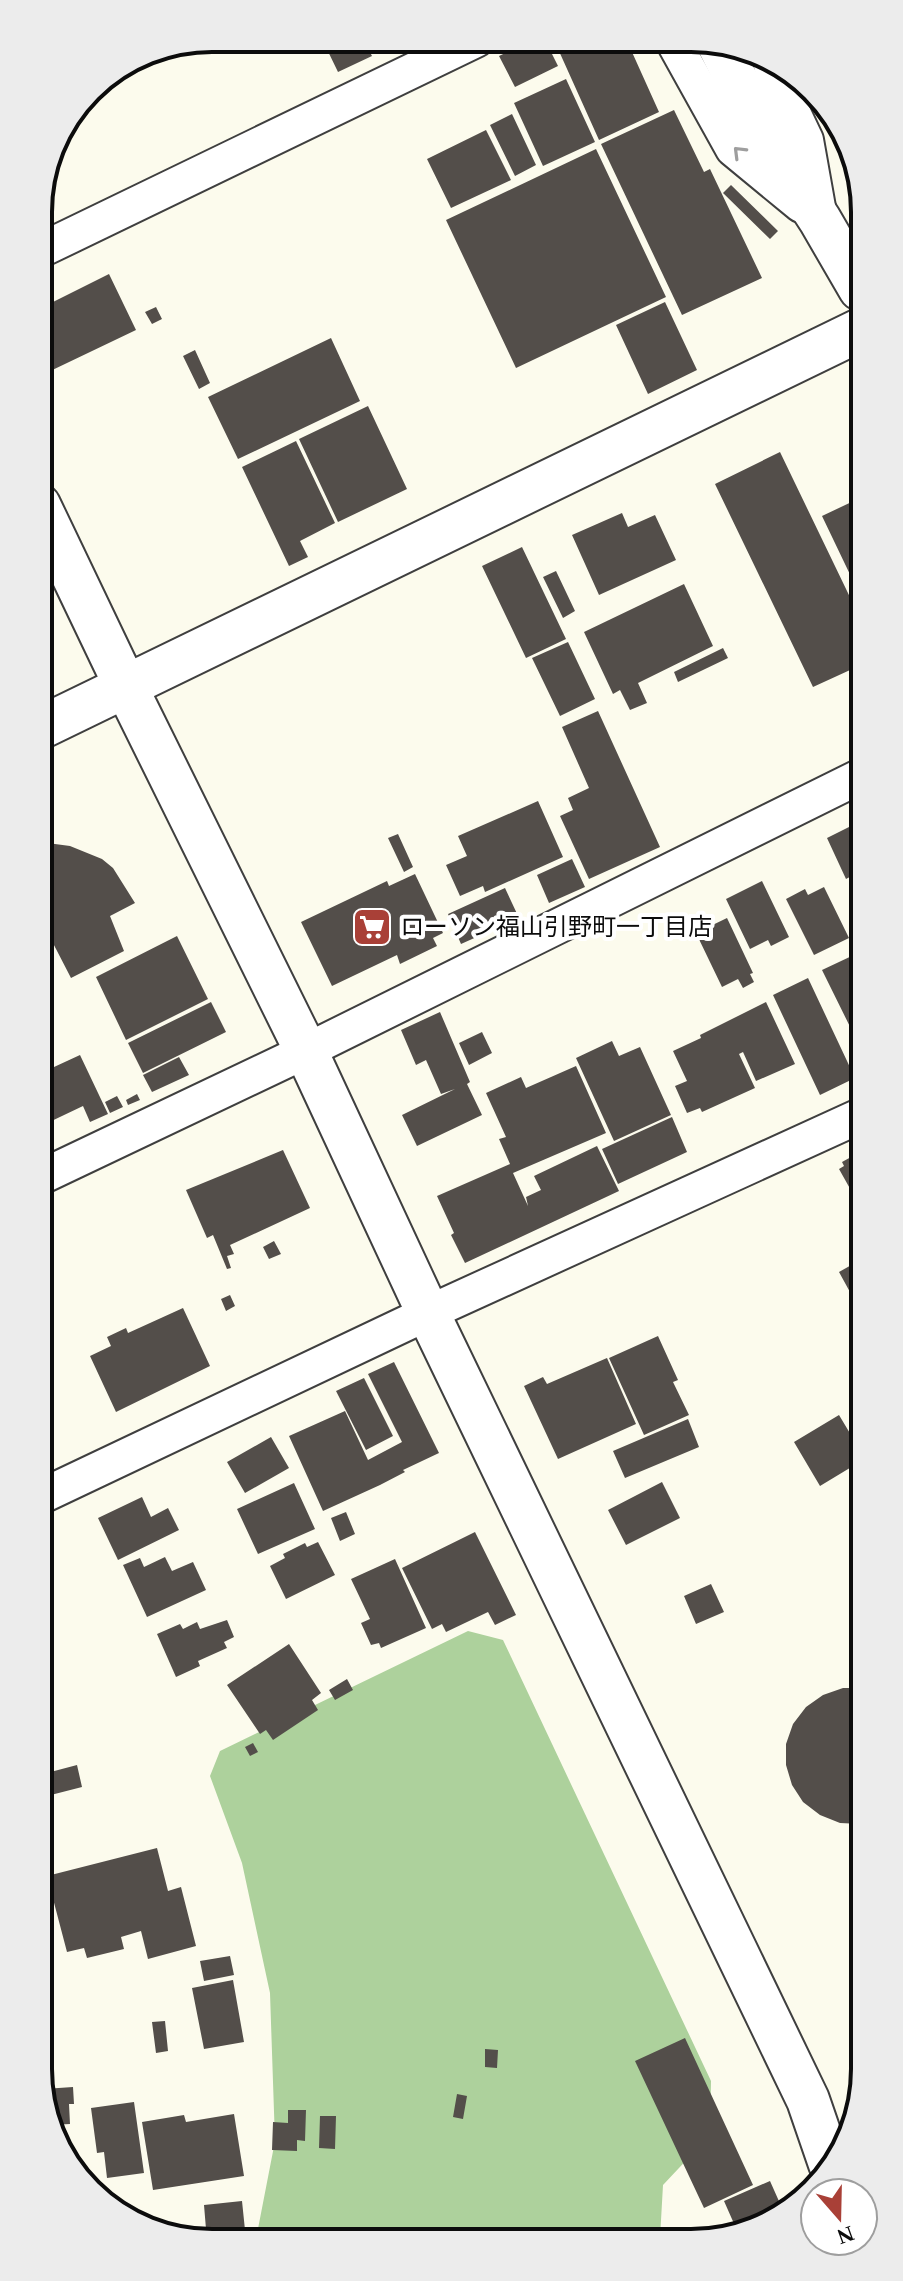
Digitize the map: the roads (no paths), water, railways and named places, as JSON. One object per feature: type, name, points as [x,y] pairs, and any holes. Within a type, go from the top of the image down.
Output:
[{"type":"street","points":[[52,245],[451,52]]},
{"type":"street","points":[[679,52],[733,149],[820,220]]},
{"type":"street","points":[[724,56],[762,131],[851,273]]},
{"type":"street","points":[[776,77],[806,140],[820,220]]},
{"type":"street","points":[[52,722],[851,334]]},
{"type":"street","points":[[52,532],[306,1051],[428,1313],[801,2085],[826,2154]]},
{"type":"street","points":[[52,1172],[306,1051],[851,781]]},
{"type":"street","points":[[52,1491],[428,1313],[851,1120]]},
{"type":"place","name":"ローソン福山引野町一丁目店","points":[[372,927]]}]
